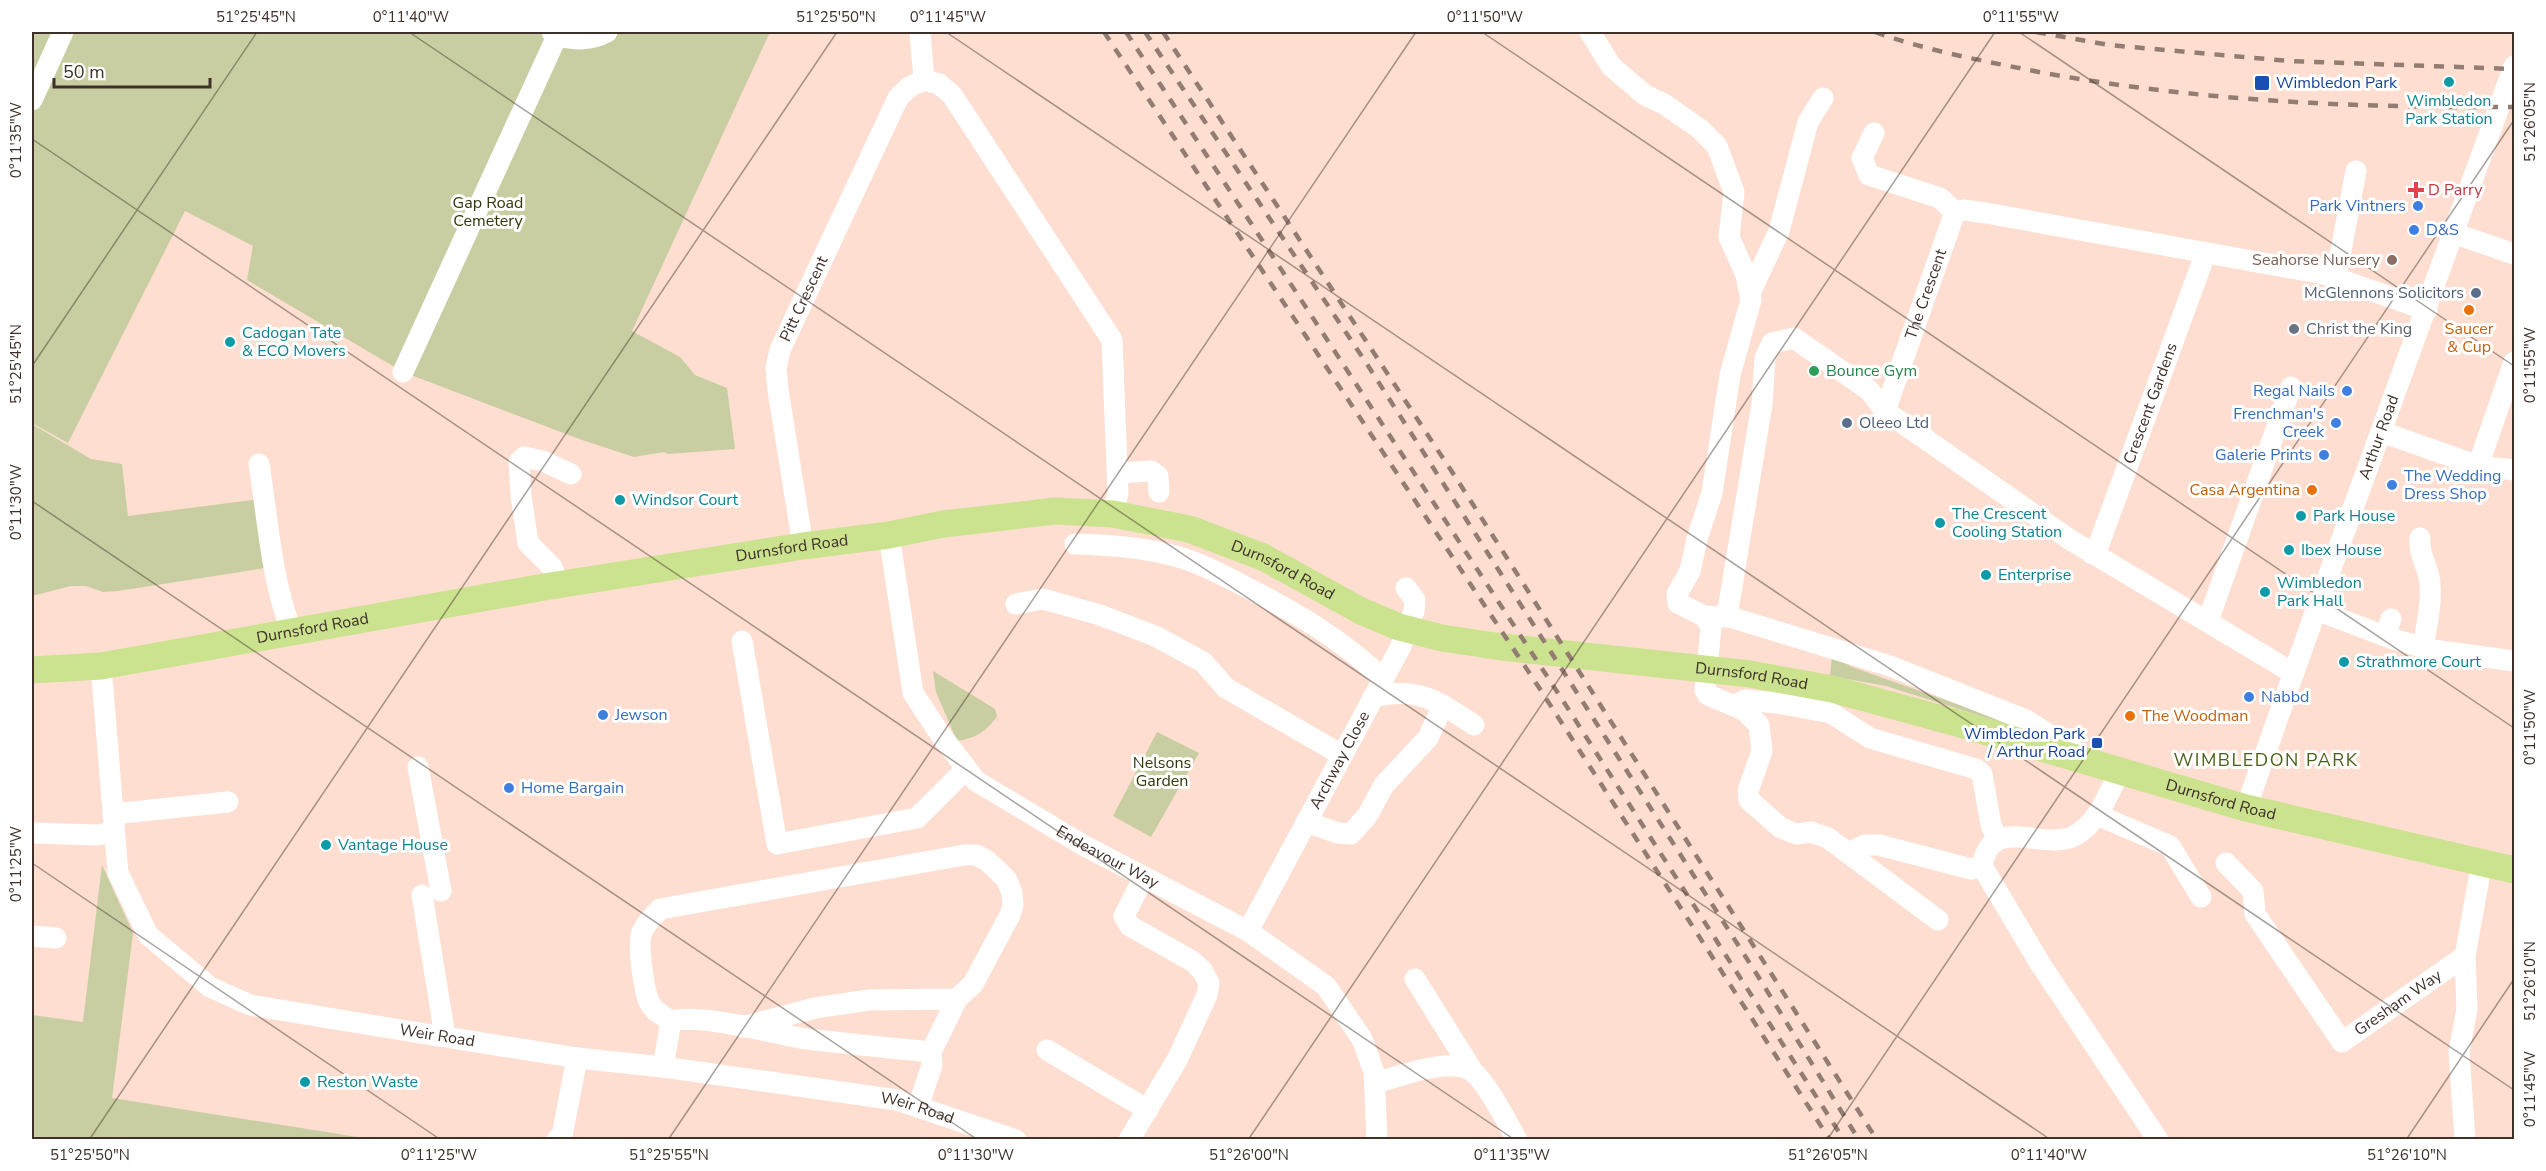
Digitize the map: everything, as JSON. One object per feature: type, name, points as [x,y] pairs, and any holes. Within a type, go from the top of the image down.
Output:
[{"type":"main road","name":"Durnsford Road","points":[[32,670],[101,666],[559,585],[803,546],[889,535],[943,524],[1055,510],[1113,514],[1189,529],[1263,557],[1361,611],[1399,627],[1442,638],[1502,647],[1750,674],[1832,689],[2094,762],[2246,808],[2514,870]]},
{"type":"street","points":[[32,100],[63,32]]},
{"type":"street","points":[[403,372],[555,34],[578,40],[596,38],[607,32]]},
{"type":"street","points":[[920,32],[924,80],[939,84],[952,95],[1112,340],[1118,473],[1118,493],[1113,514]]},
{"type":"street","points":[[1590,32],[1611,66],[1645,95],[1664,104],[1700,129],[1717,146],[1734,192],[1729,237],[1746,274],[1750,293],[1751,300],[1730,375],[1712,493],[1697,539],[1690,571],[1677,594],[1678,603],[1704,616],[1730,617],[1890,666],[2018,717],[2094,762]]},
{"type":"street","name":"Arthur Road","points":[[2246,808],[2514,66]]},
{"type":"street","name":"Pitt Crescent","points":[[803,546],[778,390],[776,368],[780,350],[898,98],[909,87],[924,80]]},
{"type":"street","points":[[1750,293],[1779,231],[1808,122],[1823,98]]},
{"type":"street","points":[[1874,133],[1862,158],[1869,175],[1940,198],[1954,212],[1964,210],[1986,213],[2336,277],[2427,310]]},
{"type":"street","points":[[2336,277],[2356,171]]},
{"type":"street","name":"The Crescent","points":[[1886,411],[1954,212]]},
{"type":"street","points":[[2453,233],[2514,254]]},
{"type":"street","name":"Crescent Gardens","points":[[2092,554],[2099,544],[2204,252]]},
{"type":"street","points":[[1730,617],[1728,610],[1762,404],[1765,357],[1772,344],[1794,338],[1869,390],[1886,411],[2092,554],[2293,673]]},
{"type":"street","points":[[2478,466],[2514,362]]},
{"type":"street","points":[[2208,621],[2291,387]]},
{"type":"street","points":[[2382,432],[2478,466],[2514,470]]},
{"type":"street","points":[[559,585],[552,567],[528,543],[519,462],[524,457],[543,461],[571,474]]},
{"type":"street","points":[[258,464],[273,567],[284,614],[292,633]]},
{"type":"street","points":[[1118,473],[1151,471],[1158,476],[1159,492]]},
{"type":"street","name":"Endeavour Way","points":[[889,535],[913,693],[966,769],[976,781],[1083,845],[1248,931],[1326,986],[1362,1039],[1374,1072],[1377,1140]]},
{"type":"street","points":[[2420,538],[2419,551],[2426,564],[2431,585],[2422,647]]},
{"type":"street","points":[[1075,544],[1127,546],[1177,556],[1225,576],[1291,610],[1361,657],[1383,678]]},
{"type":"street","name":"Archway Close","points":[[1248,931],[1400,648],[1414,611],[1415,600],[1406,588]]},
{"type":"street","points":[[1016,604],[1044,599],[1100,615],[1155,636],[1203,662],[1226,688],[1342,755]]},
{"type":"street","points":[[2316,610],[2388,627],[2422,647],[2514,661]]},
{"type":"street","points":[[1704,616],[1711,627],[1705,690],[1708,695],[1744,710],[1759,725],[1762,752],[1748,791],[1749,800],[1781,828],[1796,834],[1811,832],[1828,838],[1938,920]]},
{"type":"street","points":[[742,641],[777,844],[917,818],[966,769]]},
{"type":"street","name":"Weir Road","points":[[101,666],[118,873],[148,935],[210,987],[250,1005],[577,1058],[663,1067],[897,1100],[1016,1140]]},
{"type":"street","points":[[1373,697],[1391,693],[1416,693],[1443,705],[1474,725]]},
{"type":"street","points":[[1734,706],[1746,700],[1831,713],[1870,738],[1976,769],[1982,774],[1991,825],[1998,840]]},
{"type":"street","points":[[1306,822],[1338,833],[1351,834],[1367,816],[1383,784],[1428,738],[1443,705]]},
{"type":"street","points":[[418,767],[445,1036]]},
{"type":"street","points":[[2120,770],[2097,815],[2085,829],[2074,836],[2060,839],[2023,837],[1998,840],[1984,851],[1982,866],[2040,965],[2158,1140]]},
{"type":"street","points":[[32,833],[97,835],[113,823],[228,802]]},
{"type":"street","points":[[2097,815],[2170,846],[2201,897]]},
{"type":"street","points":[[1849,853],[1865,844],[1879,845],[1971,869],[1982,866]]},
{"type":"street","points":[[918,1107],[932,1065],[931,1052],[957,999],[973,984],[1010,915],[1013,905],[1012,893],[1007,880],[986,860],[976,855],[964,855],[660,909],[642,932],[639,947],[650,1003],[658,1013],[671,1021],[679,1019],[742,1027],[806,1039],[931,1052]]},
{"type":"street","points":[[2465,1140],[2459,1052],[2467,1008],[2465,956],[2482,862]]},
{"type":"street","name":"Gresham Way","points":[[2226,863],[2253,891],[2254,914],[2342,1042],[2465,956]]},
{"type":"street","points":[[1129,1140],[1177,1060],[1208,995],[1209,983],[1202,970],[1192,961],[1130,926],[1124,916],[1144,877]]},
{"type":"street","points":[[32,936],[56,938]]},
{"type":"street","points":[[1415,979],[1517,1140]]},
{"type":"street","points":[[742,1027],[816,1008],[858,1002],[957,999]]},
{"type":"street","points":[[663,1067],[671,1021]]},
{"type":"street","points":[[1047,1050],[1148,1110]]},
{"type":"street","points":[[561,1138],[577,1058]]},
{"type":"street","points":[[1375,1083],[1443,1066],[1457,1066],[1472,1070]]},
{"type":"green space","name":"Gap Road Cemetery","points":[[32,32],[770,32],[632,331],[680,357],[695,375],[727,388],[735,449],[668,454],[664,452],[634,457],[582,440],[403,372],[247,280],[253,246],[185,211],[68,443],[32,423]]},
{"type":"green space","points":[[32,424],[91,459],[122,464],[128,516],[259,499],[265,568],[118,591],[103,592],[86,586],[71,586],[32,596]]},
{"type":"green space","points":[[1832,656],[1852,667],[2010,723],[2009,725],[1886,686],[1830,676]]},
{"type":"green space","points":[[933,671],[995,709],[997,716],[989,726],[975,736],[957,741],[936,692]]},
{"type":"green space","name":"Nelsons Garden","points":[[1157,732],[1199,753],[1151,837],[1113,816]]},
{"type":"green space","points":[[102,865],[133,933],[112,1098],[370,1139],[32,1139],[32,1015],[83,1022]]},
{"type":"railway","points":[[1104,32],[1538,686],[1830,1140]]},
{"type":"railway","points":[[1126,32],[1558,693],[1844,1140]]},
{"type":"railway","points":[[1145,32],[1365,361],[1756,973],[1859,1140]]},
{"type":"railway","points":[[1163,32],[1458,481],[1877,1140]]},
{"type":"railway","points":[[1875,32],[1936,50],[1998,64],[2157,90],[2335,104],[2514,107]]},
{"type":"railway","points":[[2036,32],[2109,45],[2289,61],[2514,69]]},
{"type":"place","name":"Wimbledon Park Station","points":[[2449,82]]},
{"type":"place","name":"Wimbledon Park","points":[[2262,83]]},
{"type":"place","name":"D Parry","points":[[2416,190]]},
{"type":"place","name":"Park Vintners","points":[[2418,206]]},
{"type":"place","name":"D&S","points":[[2414,230]]},
{"type":"place","name":"Seahorse Nursery","points":[[2392,260]]},
{"type":"place","name":"McGlennons Solicitors","points":[[2476,293]]},
{"type":"place","name":"Saucer & Cup","points":[[2469,310]]},
{"type":"place","name":"Christ the King","points":[[2294,329]]},
{"type":"place","name":"Cadogan Tate & ECO Movers","points":[[230,342]]},
{"type":"place","name":"Bounce Gym","points":[[1814,371]]},
{"type":"place","name":"Regal Nails","points":[[2347,391]]},
{"type":"place","name":"Oleeo Ltd","points":[[1847,423]]},
{"type":"place","name":"Frenchman's Creek","points":[[2336,423]]},
{"type":"place","name":"Galerie Prints","points":[[2324,455]]},
{"type":"place","name":"The Wedding Dress Shop","points":[[2392,485]]},
{"type":"place","name":"Casa Argentina","points":[[2312,490]]},
{"type":"place","name":"Windsor Court","points":[[620,500]]},
{"type":"place","name":"Park House","points":[[2301,516]]},
{"type":"place","name":"The Crescent Cooling Station","points":[[1940,523]]},
{"type":"place","name":"Ibex House","points":[[2289,550]]},
{"type":"place","name":"Enterprise","points":[[1986,575]]},
{"type":"place","name":"Wimbledon Park Hall","points":[[2265,592]]},
{"type":"place","name":"Strathmore Court","points":[[2344,662]]},
{"type":"place","name":"Nabbd","points":[[2249,697]]},
{"type":"place","name":"Jewson","points":[[603,715]]},
{"type":"place","name":"The Woodman","points":[[2130,716]]},
{"type":"place","name":"Wimbledon Park / Arthur Road","points":[[2097,743]]},
{"type":"place","name":"Home Bargain","points":[[509,788]]},
{"type":"place","name":"Vantage House","points":[[326,845]]},
{"type":"place","name":"Reston Waste","points":[[305,1082]]},
{"type":"district","name":"WIMBLEDON PARK","points":[[2266,760]]}]
